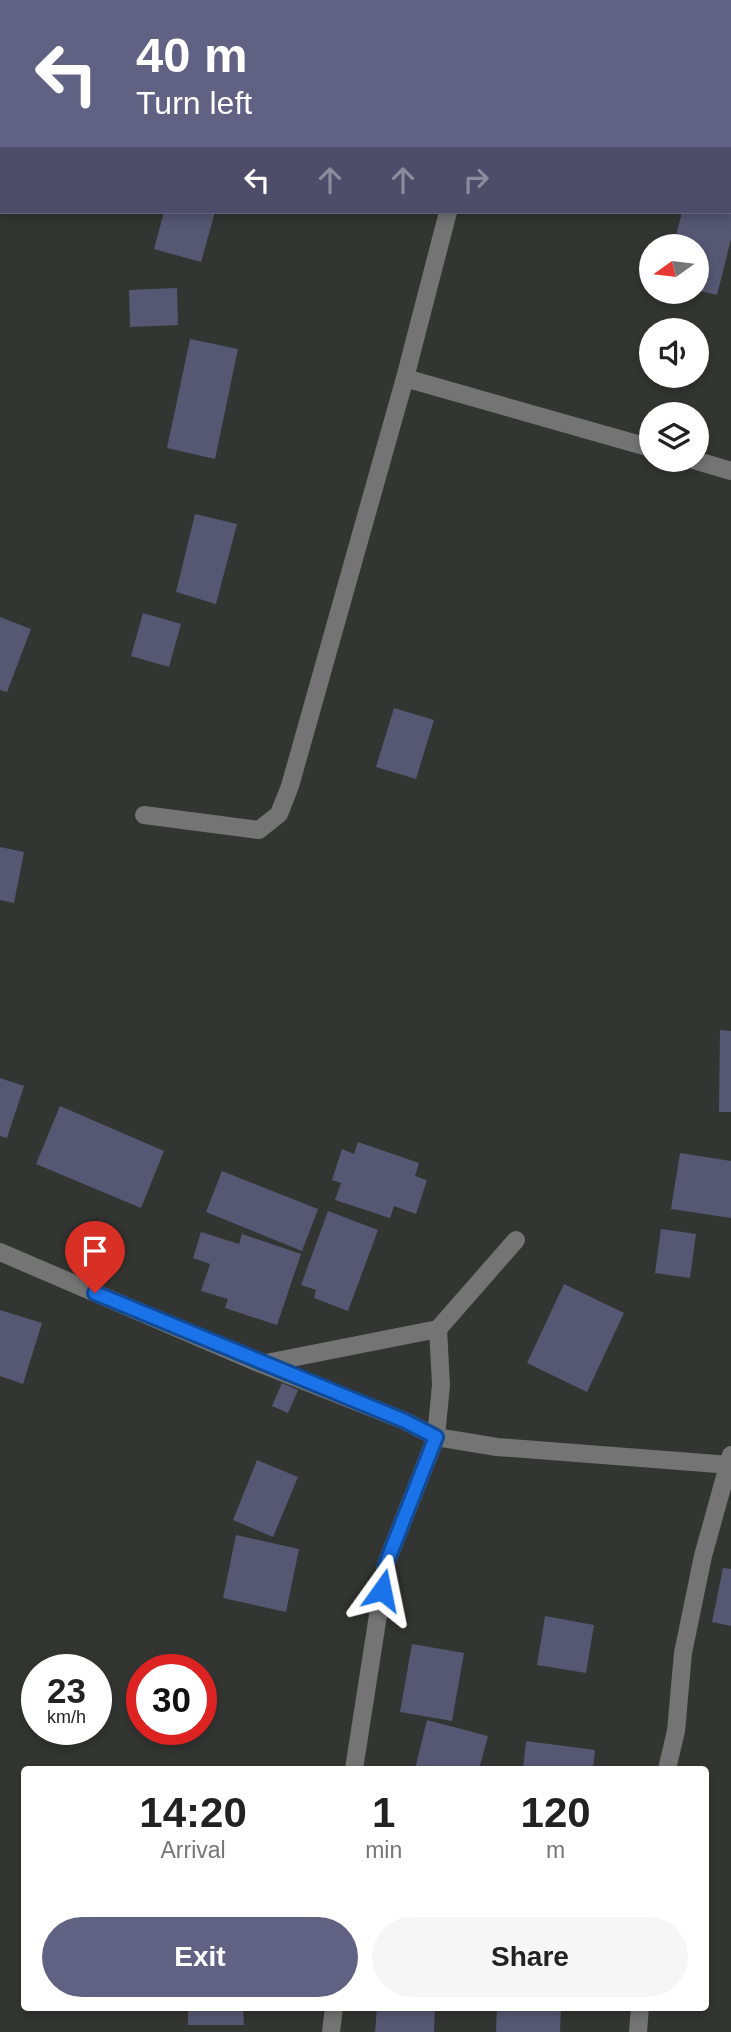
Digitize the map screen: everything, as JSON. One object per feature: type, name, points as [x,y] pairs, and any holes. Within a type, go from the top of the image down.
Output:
[{"type":"street","points":[[144,816],[259,830],[279,814],[290,786],[405,379],[447,214]]},
{"type":"street","points":[[405,379],[639,445]]},
{"type":"street","points":[[709,464],[731,471]]},
{"type":"street","points":[[261,1364],[374,1344],[438,1329],[516,1240]]},
{"type":"street","points":[[0,1252],[261,1364],[405,1421],[436,1437],[497,1447],[729,1461],[683,1653],[676,1731],[668,1766]]},
{"type":"street","points":[[354,1766],[386,1564],[436,1437],[440,1385],[438,1329]]},
{"type":"street","points":[[331,2032],[334,2011]]},
{"type":"street","points":[[638,2032],[639,2011]]},
{"type":"building","points":[[163,214],[214,214],[201,262],[154,249]]},
{"type":"building","points":[[681,214],[731,214],[731,239],[717,295],[709,293],[709,234],[676,234]]},
{"type":"building","points":[[177,288],[178,325],[130,327],[129,290]]},
{"type":"building","points":[[190,339],[238,349],[215,459],[167,448]]},
{"type":"building","points":[[195,514],[237,524],[216,604],[176,592]]},
{"type":"building","points":[[143,613],[181,624],[169,667],[131,656]]},
{"type":"building","points":[[0,617],[31,629],[7,692],[0,690]]},
{"type":"building","points":[[394,708],[434,720],[416,779],[376,767]]},
{"type":"building","points":[[0,847],[24,852],[14,903],[0,900]]},
{"type":"building","points":[[720,1030],[731,1031],[731,1112],[719,1112]]},
{"type":"building","points":[[0,1078],[24,1086],[7,1138],[0,1136]]},
{"type":"building","points":[[60,1106],[164,1151],[141,1208],[36,1164]]},
{"type":"building","points":[[358,1142],[419,1163],[415,1176],[427,1180],[416,1214],[394,1206],[390,1218],[335,1200],[341,1183],[332,1180],[342,1149],[354,1154]]},
{"type":"building","points":[[680,1153],[731,1161],[731,1218],[671,1209]]},
{"type":"building","points":[[222,1171],[318,1209],[302,1251],[206,1212]]},
{"type":"building","points":[[328,1211],[378,1230],[348,1311],[314,1298],[316,1290],[301,1285]]},
{"type":"building","points":[[661,1229],[696,1234],[690,1278],[655,1273]]},
{"type":"building","points":[[201,1232],[239,1244],[242,1234],[301,1254],[277,1325],[225,1308],[228,1299],[201,1291],[210,1264],[193,1258]]},
{"type":"building","points":[[564,1284],[624,1313],[587,1392],[527,1363]]},
{"type":"building","points":[[0,1310],[42,1323],[23,1384],[0,1376]]},
{"type":"building","points":[[282,1383],[298,1390],[288,1413],[272,1406]]},
{"type":"building","points":[[257,1460],[298,1477],[273,1537],[233,1520]]},
{"type":"building","points":[[236,1535],[299,1549],[286,1612],[223,1598]]},
{"type":"building","points":[[723,1568],[731,1569],[731,1626],[712,1622]]},
{"type":"building","points":[[545,1616],[594,1625],[586,1673],[537,1665]]},
{"type":"building","points":[[412,1644],[464,1653],[452,1721],[400,1712]]},
{"type":"building","points":[[427,1720],[488,1736],[480,1766],[416,1766]]},
{"type":"building","points":[[526,1741],[595,1750],[593,1766],[523,1766]]},
{"type":"building","points":[[188,2011],[243,2011],[244,2025],[188,2025]]},
{"type":"building","points":[[377,2011],[435,2011],[434,2032],[375,2032]]},
{"type":"building","points":[[497,2011],[561,2011],[560,2032],[496,2032]]},
{"type":"route","points":[[95,1293],[261,1364],[405,1421],[436,1437],[386,1564],[382,1590]]}]
